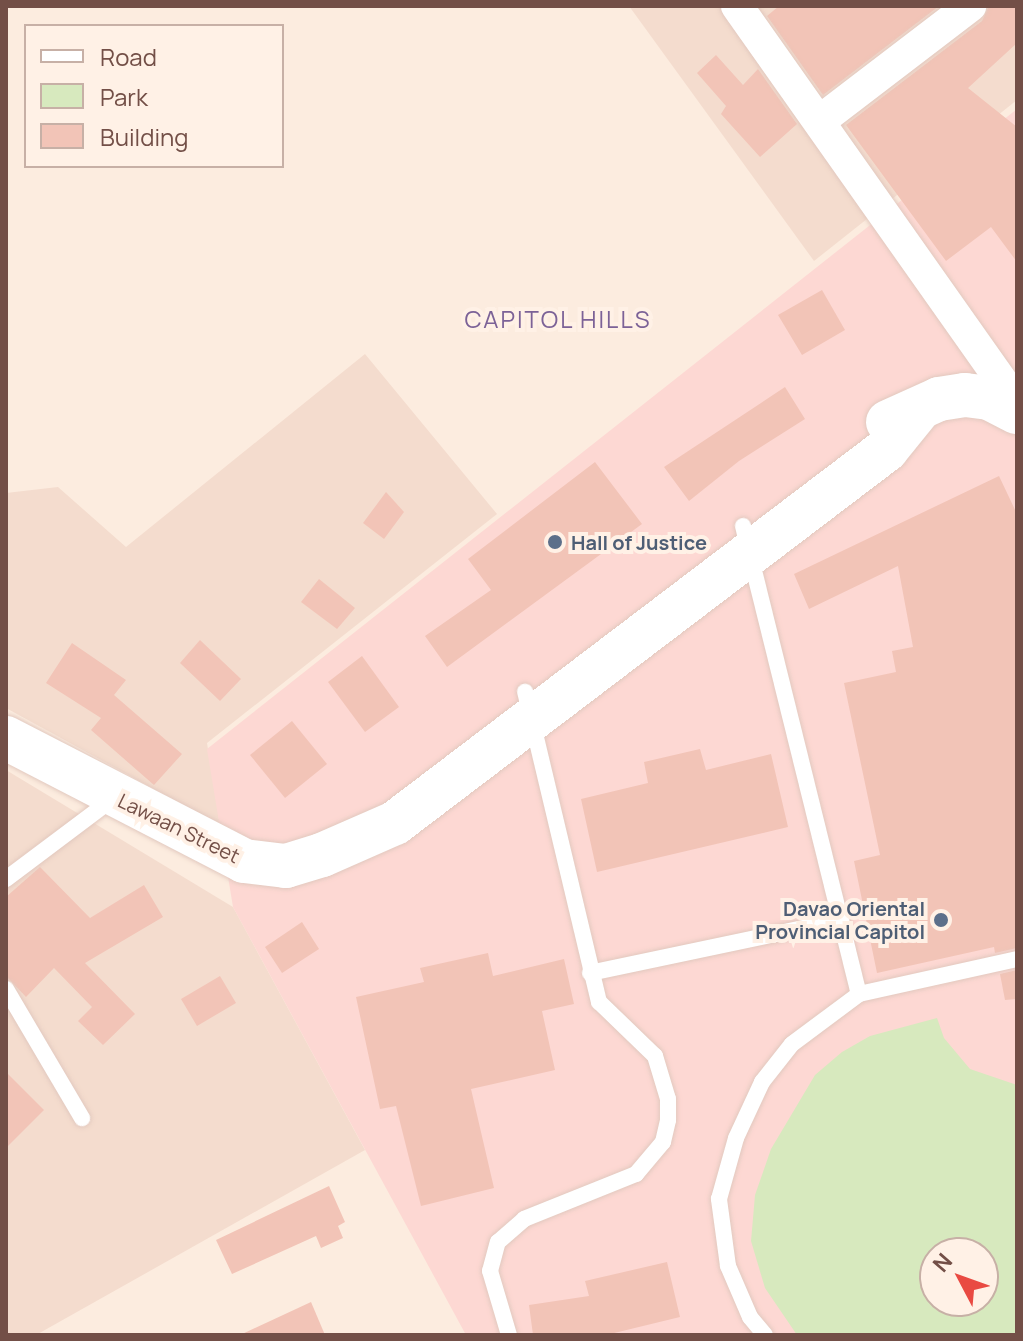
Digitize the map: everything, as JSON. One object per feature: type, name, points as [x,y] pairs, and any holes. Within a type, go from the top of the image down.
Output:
[{"type":"street","points":[[737,6],[821,120],[1017,403]]},
{"type":"street","points":[[821,120],[970,6]]},
{"type":"street","points":[[528,706],[746,539],[871,428],[916,413],[939,399],[965,395],[989,398],[1017,412]]},
{"type":"street","name":"Lawaan Street","points":[[6,738],[244,861],[286,866],[359,835],[380,803],[528,706]]},
{"type":"lane","points":[[746,539],[859,994]]},
{"type":"lane","points":[[509,1335],[490,1271],[498,1242],[524,1219],[636,1174],[663,1142],[668,1099],[655,1056],[599,1002],[528,706]]},
{"type":"lane","points":[[6,879],[115,797]]},
{"type":"lane","points":[[590,973],[841,920]]},
{"type":"lane","points":[[765,1335],[750,1317],[728,1266],[719,1199],[736,1138],[762,1082],[792,1044],[859,994],[1017,959]]},
{"type":"lane","points":[[6,989],[82,1118]]},
{"type":"shaded area","points":[[629,6],[1017,6],[1017,100],[814,261]]},
{"type":"shaded area","name":"Davao Oriental Provincial Capitol","points":[[1017,109],[1017,1335],[466,1335],[233,907],[207,749]]},
{"type":"shaded area","points":[[365,354],[497,514],[207,743],[220,825],[6,708],[6,493],[58,487],[126,547]]},
{"type":"shaded area","points":[[6,770],[233,907],[365,1150],[36,1335],[6,1335]]},
{"type":"green space","points":[[937,1018],[944,1038],[970,1069],[1017,1085],[1017,1335],[797,1335],[765,1288],[751,1241],[755,1195],[771,1149],[815,1075],[842,1052],[870,1036]]},
{"type":"building","points":[[779,6],[939,6],[823,95],[767,16]]},
{"type":"building","points":[[989,6],[1017,6],[1017,43],[968,88],[1017,127],[1017,262],[991,227],[946,261],[846,125],[982,21]]},
{"type":"building","points":[[716,55],[743,85],[758,69],[797,124],[760,157],[721,114],[726,106],[697,73]]},
{"type":"building","points":[[822,290],[845,330],[802,355],[778,315]]},
{"type":"building","points":[[785,387],[805,419],[739,461],[689,501],[664,467]]},
{"type":"building","name":"Hall of Justice","points":[[595,462],[642,524],[447,667],[425,636],[491,590],[468,559]]},
{"type":"building","points":[[999,476],[1017,514],[1017,948],[995,953],[994,947],[877,973],[854,861],[880,855],[844,683],[896,672],[892,651],[913,647],[898,566],[809,609],[794,574]]},
{"type":"building","points":[[386,492],[404,512],[384,539],[363,523]]},
{"type":"building","points":[[319,579],[355,608],[337,629],[301,602]]},
{"type":"building","points":[[200,640],[241,679],[220,701],[180,663]]},
{"type":"building","points":[[72,643],[126,680],[114,695],[182,754],[154,785],[91,730],[101,718],[46,683]]},
{"type":"building","points":[[362,656],[399,707],[365,732],[328,682]]},
{"type":"building","points":[[292,721],[327,764],[285,798],[250,755]]},
{"type":"building","points":[[700,749],[706,770],[771,754],[788,827],[597,872],[581,799],[648,783],[644,762]]},
{"type":"building","points":[[40,867],[90,918],[144,885],[163,917],[85,963],[135,1014],[103,1045],[78,1021],[92,1007],[54,968],[26,997],[6,976],[6,897]]},
{"type":"building","points":[[302,922],[319,949],[282,973],[265,947]]},
{"type":"building","points":[[488,953],[493,976],[564,959],[574,1004],[542,1011],[555,1070],[471,1089],[494,1188],[421,1206],[396,1106],[380,1109],[356,997],[424,982],[420,968]]},
{"type":"building","points":[[1017,970],[1017,999],[1005,1000],[1000,974]]},
{"type":"building","points":[[220,976],[236,1003],[197,1026],[181,999]]},
{"type":"building","points":[[6,1072],[44,1110],[6,1148]]},
{"type":"building","points":[[329,1186],[345,1222],[338,1226],[343,1238],[321,1248],[316,1236],[232,1274],[216,1240]]},
{"type":"building","points":[[667,1262],[680,1317],[606,1335],[533,1335],[529,1305],[589,1296],[585,1281]]},
{"type":"building","points":[[311,1302],[325,1335],[240,1335]]},
{"type":"place","name":"Hall of Justice","points":[[555,542]]},
{"type":"place","name":"Davao Oriental Provincial Capitol","points":[[941,920]]},
{"type":"district","name":"CAPITOL HILLS","points":[[558,319]]}]
